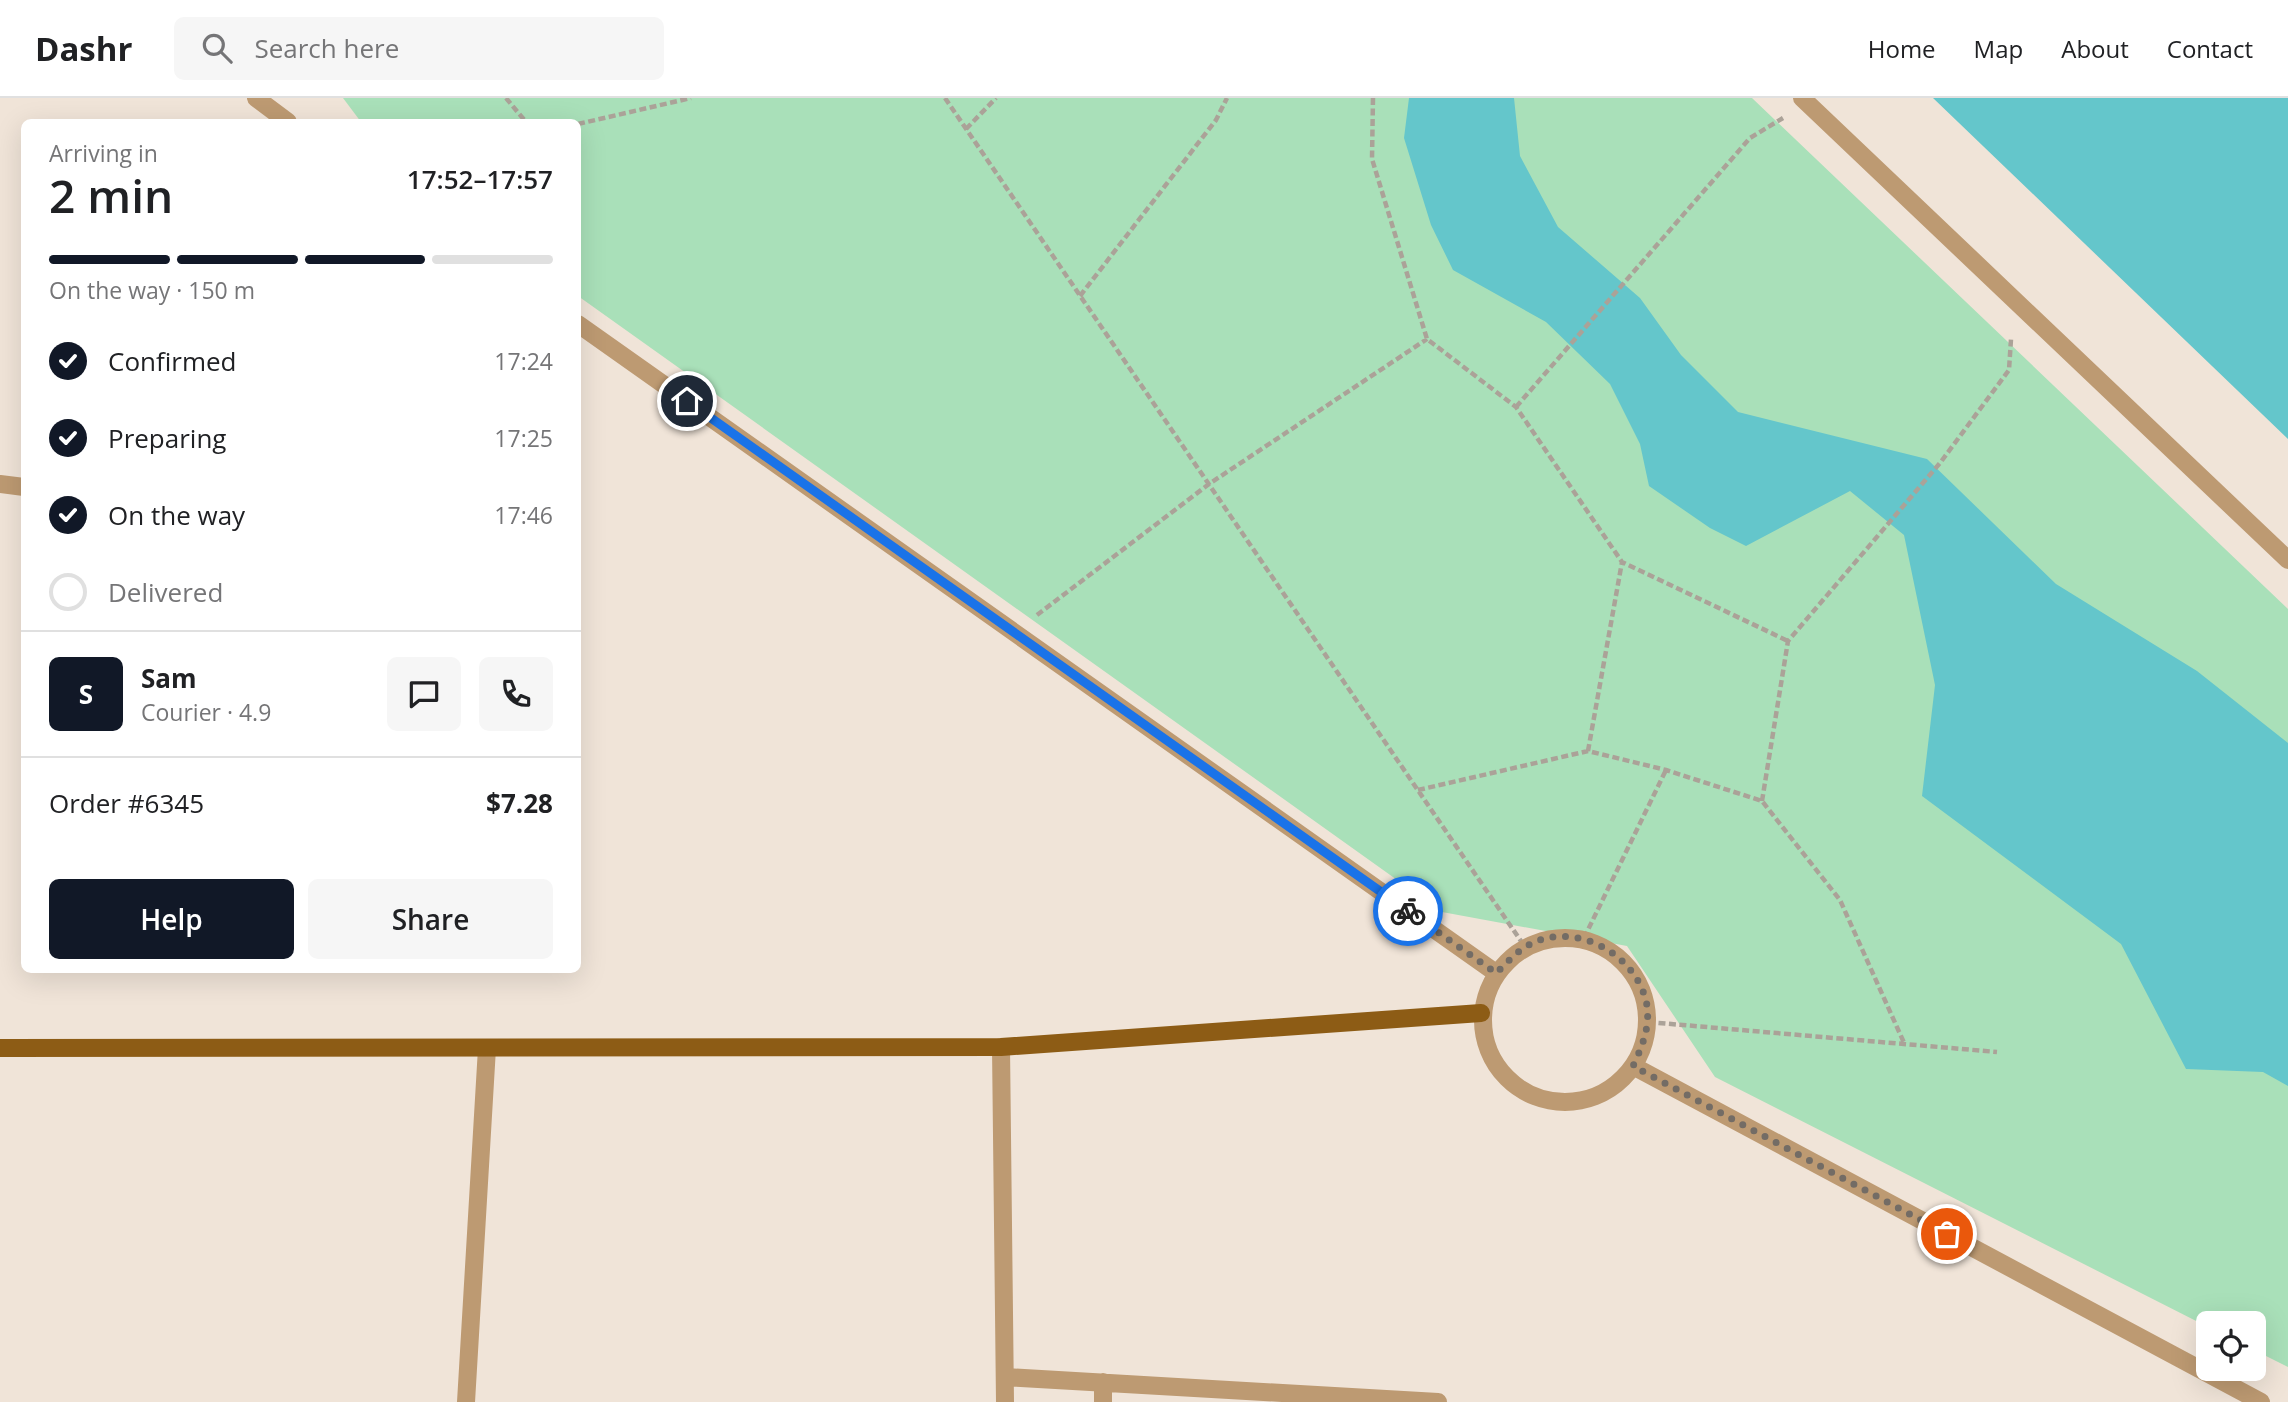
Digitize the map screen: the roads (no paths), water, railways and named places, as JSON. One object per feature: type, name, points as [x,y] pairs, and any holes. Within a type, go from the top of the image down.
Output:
[{"type":"main road","points":[[0,1048],[1001,1047],[1482,1013]]},
{"type":"street","points":[[256,98],[284,119]]},
{"type":"street","points":[[1805,101],[2288,559]]},
{"type":"street","points":[[581,326],[1496,973]]},
{"type":"street","points":[[0,484],[21,487]]},
{"type":"street","points":[[1555,937],[1584,939],[1605,947],[1627,965],[1644,994],[1648,1022],[1645,1040],[1633,1066],[1608,1090],[1582,1101],[1546,1101],[1515,1087],[1495,1066],[1485,1042],[1482,1013],[1496,973],[1525,947],[1555,937]]},
{"type":"street","points":[[1001,1047],[1005,1402]]},
{"type":"street","points":[[466,1402],[487,1048]]},
{"type":"street","points":[[1633,1066],[2261,1402]]},
{"type":"street","points":[[1005,1377],[1438,1402]]},
{"type":"street","points":[[1103,1381],[1103,1402]]},
{"type":"water","points":[[1409,98],[1514,98],[1520,156],[1558,227],[1640,298],[1681,355],[1738,412],[1927,459],[2056,584],[2197,671],[2288,743],[2288,1086],[2263,1072],[2186,1069],[2121,944],[1922,796],[1935,685],[1904,535],[1850,491],[1746,546],[1710,528],[1649,486],[1640,444],[1610,384],[1546,322],[1453,270],[1431,225],[1404,138]]},
{"type":"water","points":[[1933,98],[2288,98],[2288,439]]}]
